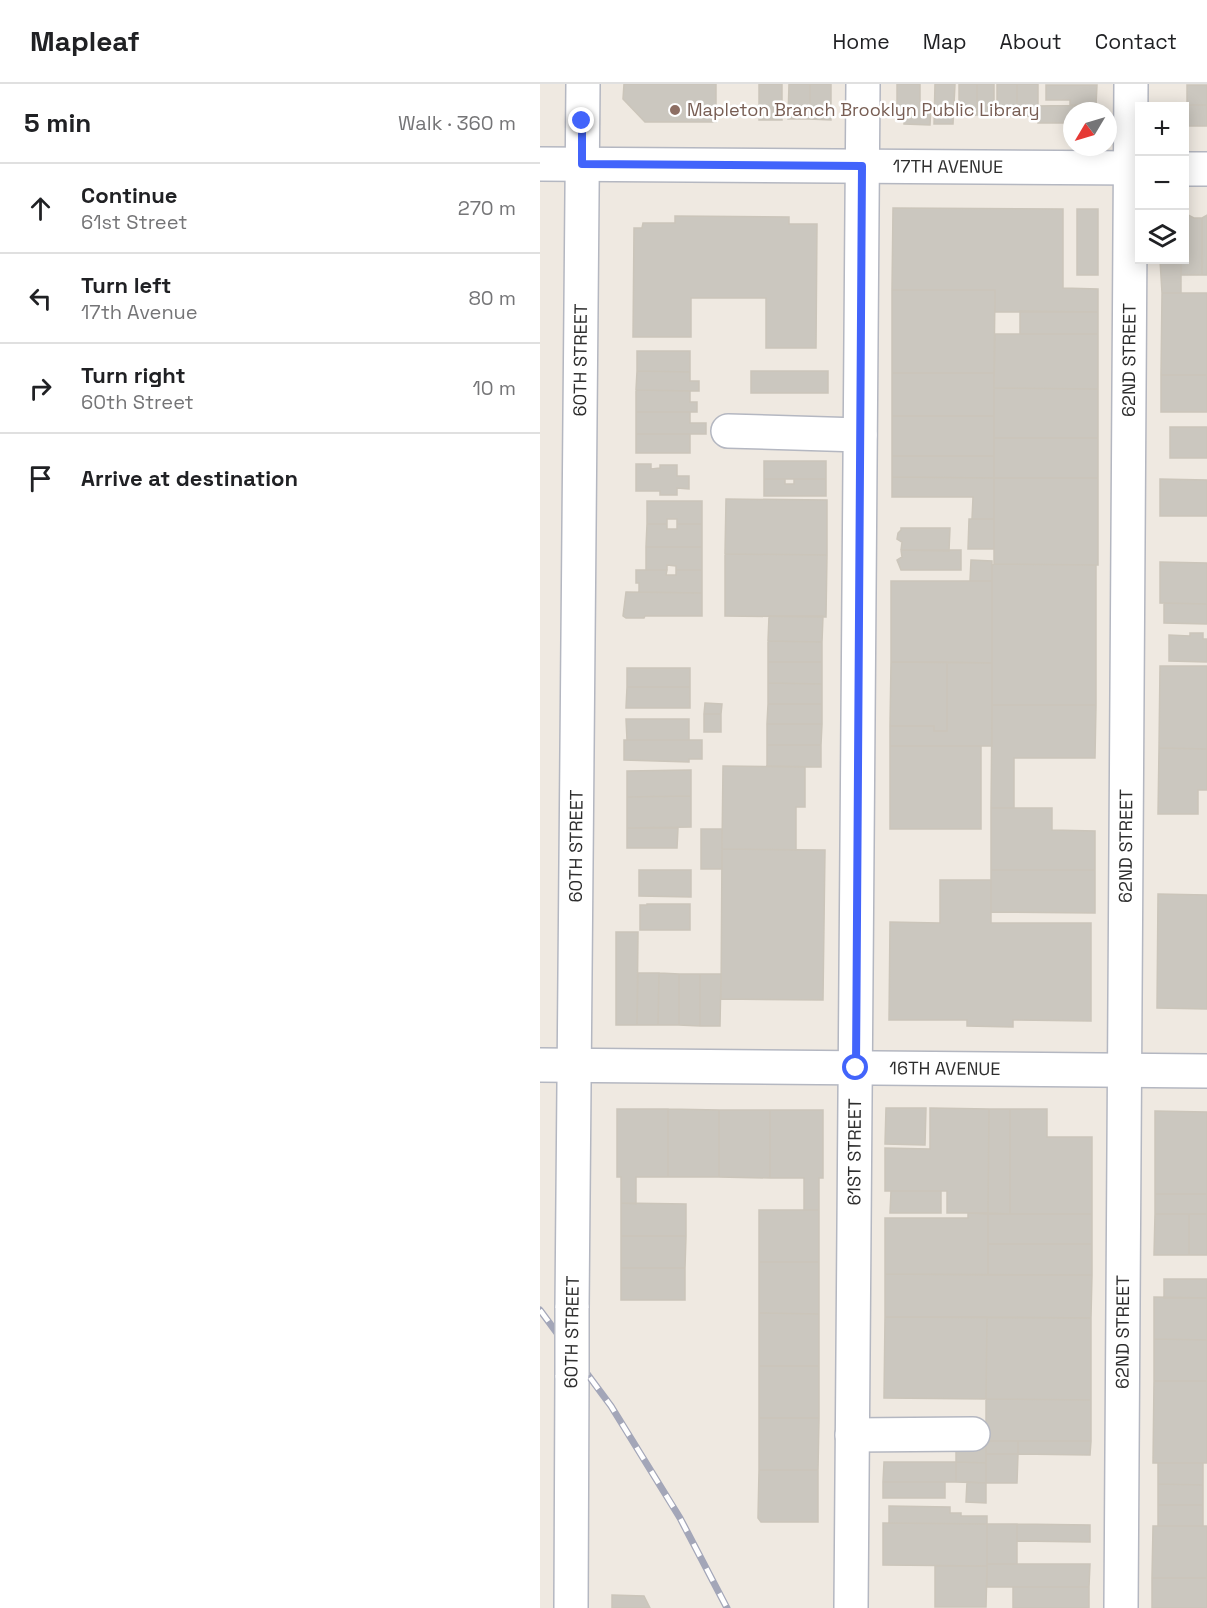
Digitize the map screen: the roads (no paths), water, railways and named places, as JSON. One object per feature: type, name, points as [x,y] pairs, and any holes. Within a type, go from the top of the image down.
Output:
[{"type":"street","name":"60TH STREET","points":[[571,1608],[583,84]]},
{"type":"street","name":"61ST STREET","points":[[851,1608],[863,84]]},
{"type":"street","name":"62ND STREET","points":[[1121,1608],[1135,168],[1131,84]]},
{"type":"street","name":"17TH AVENUE","points":[[540,164],[1135,168]]},
{"type":"street","points":[[1189,169],[1207,169]]},
{"type":"street","points":[[728,431],[860,435]]},
{"type":"street","name":"16TH AVENUE","points":[[540,1065],[1207,1071]]},
{"type":"street","points":[[852,1435],[973,1434]]},
{"type":"railway","points":[[540,1310],[611,1406],[680,1518],[727,1608]]},
{"type":"place","name":"Mapleton Branch Brooklyn Public Library","points":[[675,110]]}]
